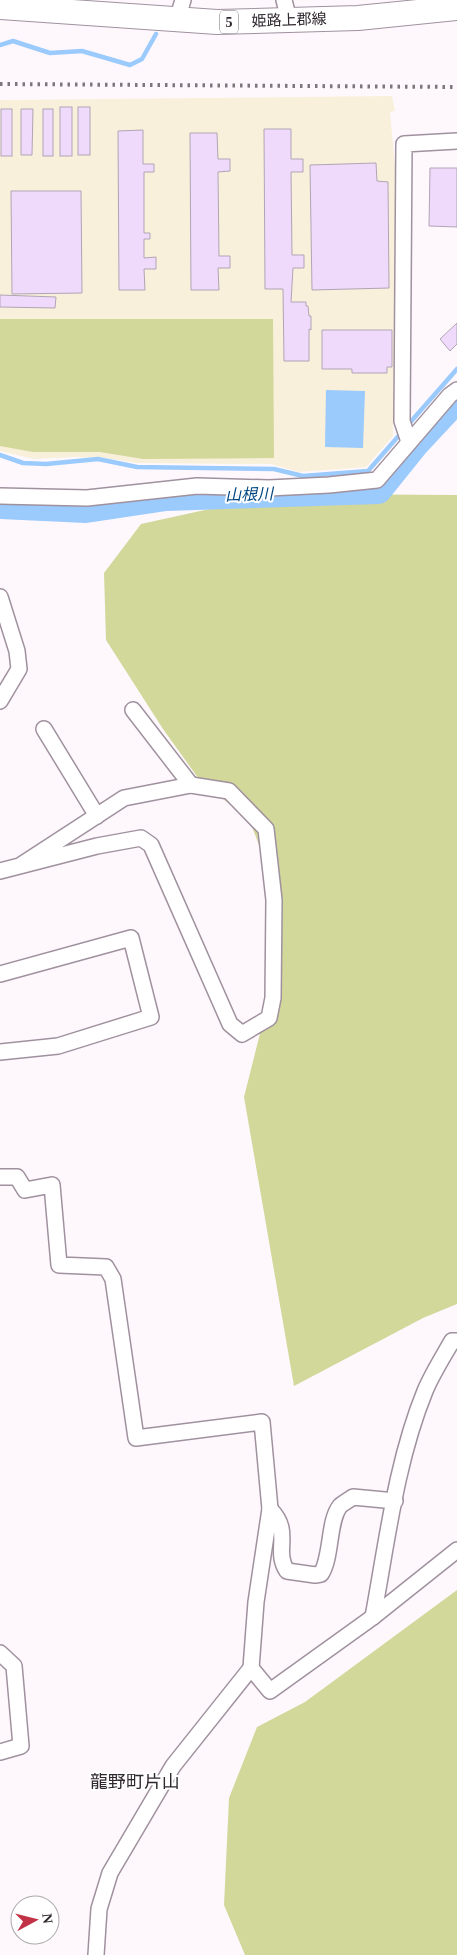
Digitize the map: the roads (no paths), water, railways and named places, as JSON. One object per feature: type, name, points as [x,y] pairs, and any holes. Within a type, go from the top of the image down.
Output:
[{"type":"main road","name":"姫路上郡線","points":[[0,7],[48,5],[180,10],[217,22],[286,10],[358,18],[457,8]]},
{"type":"street","points":[[409,442],[402,421],[404,144],[457,142]]},
{"type":"street","points":[[0,496],[87,498],[196,486],[269,488],[377,480],[450,395],[457,390]]},
{"type":"street","points":[[0,597],[17,651],[19,669],[0,701]]},
{"type":"street","points":[[133,710],[190,785]]},
{"type":"street","points":[[44,729],[97,816]]},
{"type":"street","points":[[0,871],[97,846],[141,838],[151,846],[230,1024],[242,1034],[269,1018],[273,998],[274,900],[266,829],[228,791],[190,785],[124,798],[22,865]]},
{"type":"street","points":[[0,974],[132,938],[151,1017],[58,1046],[0,1052]]},
{"type":"street","points":[[0,1176],[17,1177],[25,1190],[52,1186],[58,1265],[106,1267],[113,1279],[136,1438],[262,1422],[270,1509],[256,1602],[251,1668],[173,1766],[110,1873],[99,1910],[96,1955]]},
{"type":"street","points":[[373,1617],[395,1501],[413,1425],[425,1389],[452,1341],[457,1341]]},
{"type":"street","points":[[270,1509],[278,1517],[283,1532],[282,1564],[287,1571],[315,1575],[321,1574],[325,1567],[331,1534],[339,1507],[353,1497],[395,1501]]},
{"type":"street","points":[[251,1668],[270,1691],[373,1617],[457,1550]]},
{"type":"street","points":[[0,1653],[14,1666],[21,1746],[0,1752]]},
{"type":"water","points":[[326,390],[365,391],[363,448],[325,447]]},
{"type":"waterway","points":[[0,45],[13,41],[50,53],[82,51],[130,65],[142,59],[156,34]]},
{"type":"waterway","points":[[407,426],[457,369]]},
{"type":"waterway","name":"山根川","points":[[0,505],[86,509],[166,497],[378,490],[415,444],[457,399]]},
{"type":"waterway","points":[[0,455],[23,463],[46,464],[98,459],[137,467],[274,469],[303,476],[368,471],[402,432]]},
{"type":"railway","points":[[0,84],[457,87]]},
{"type":"district","name":"龍野町片山","points":[[135,1782]]}]
